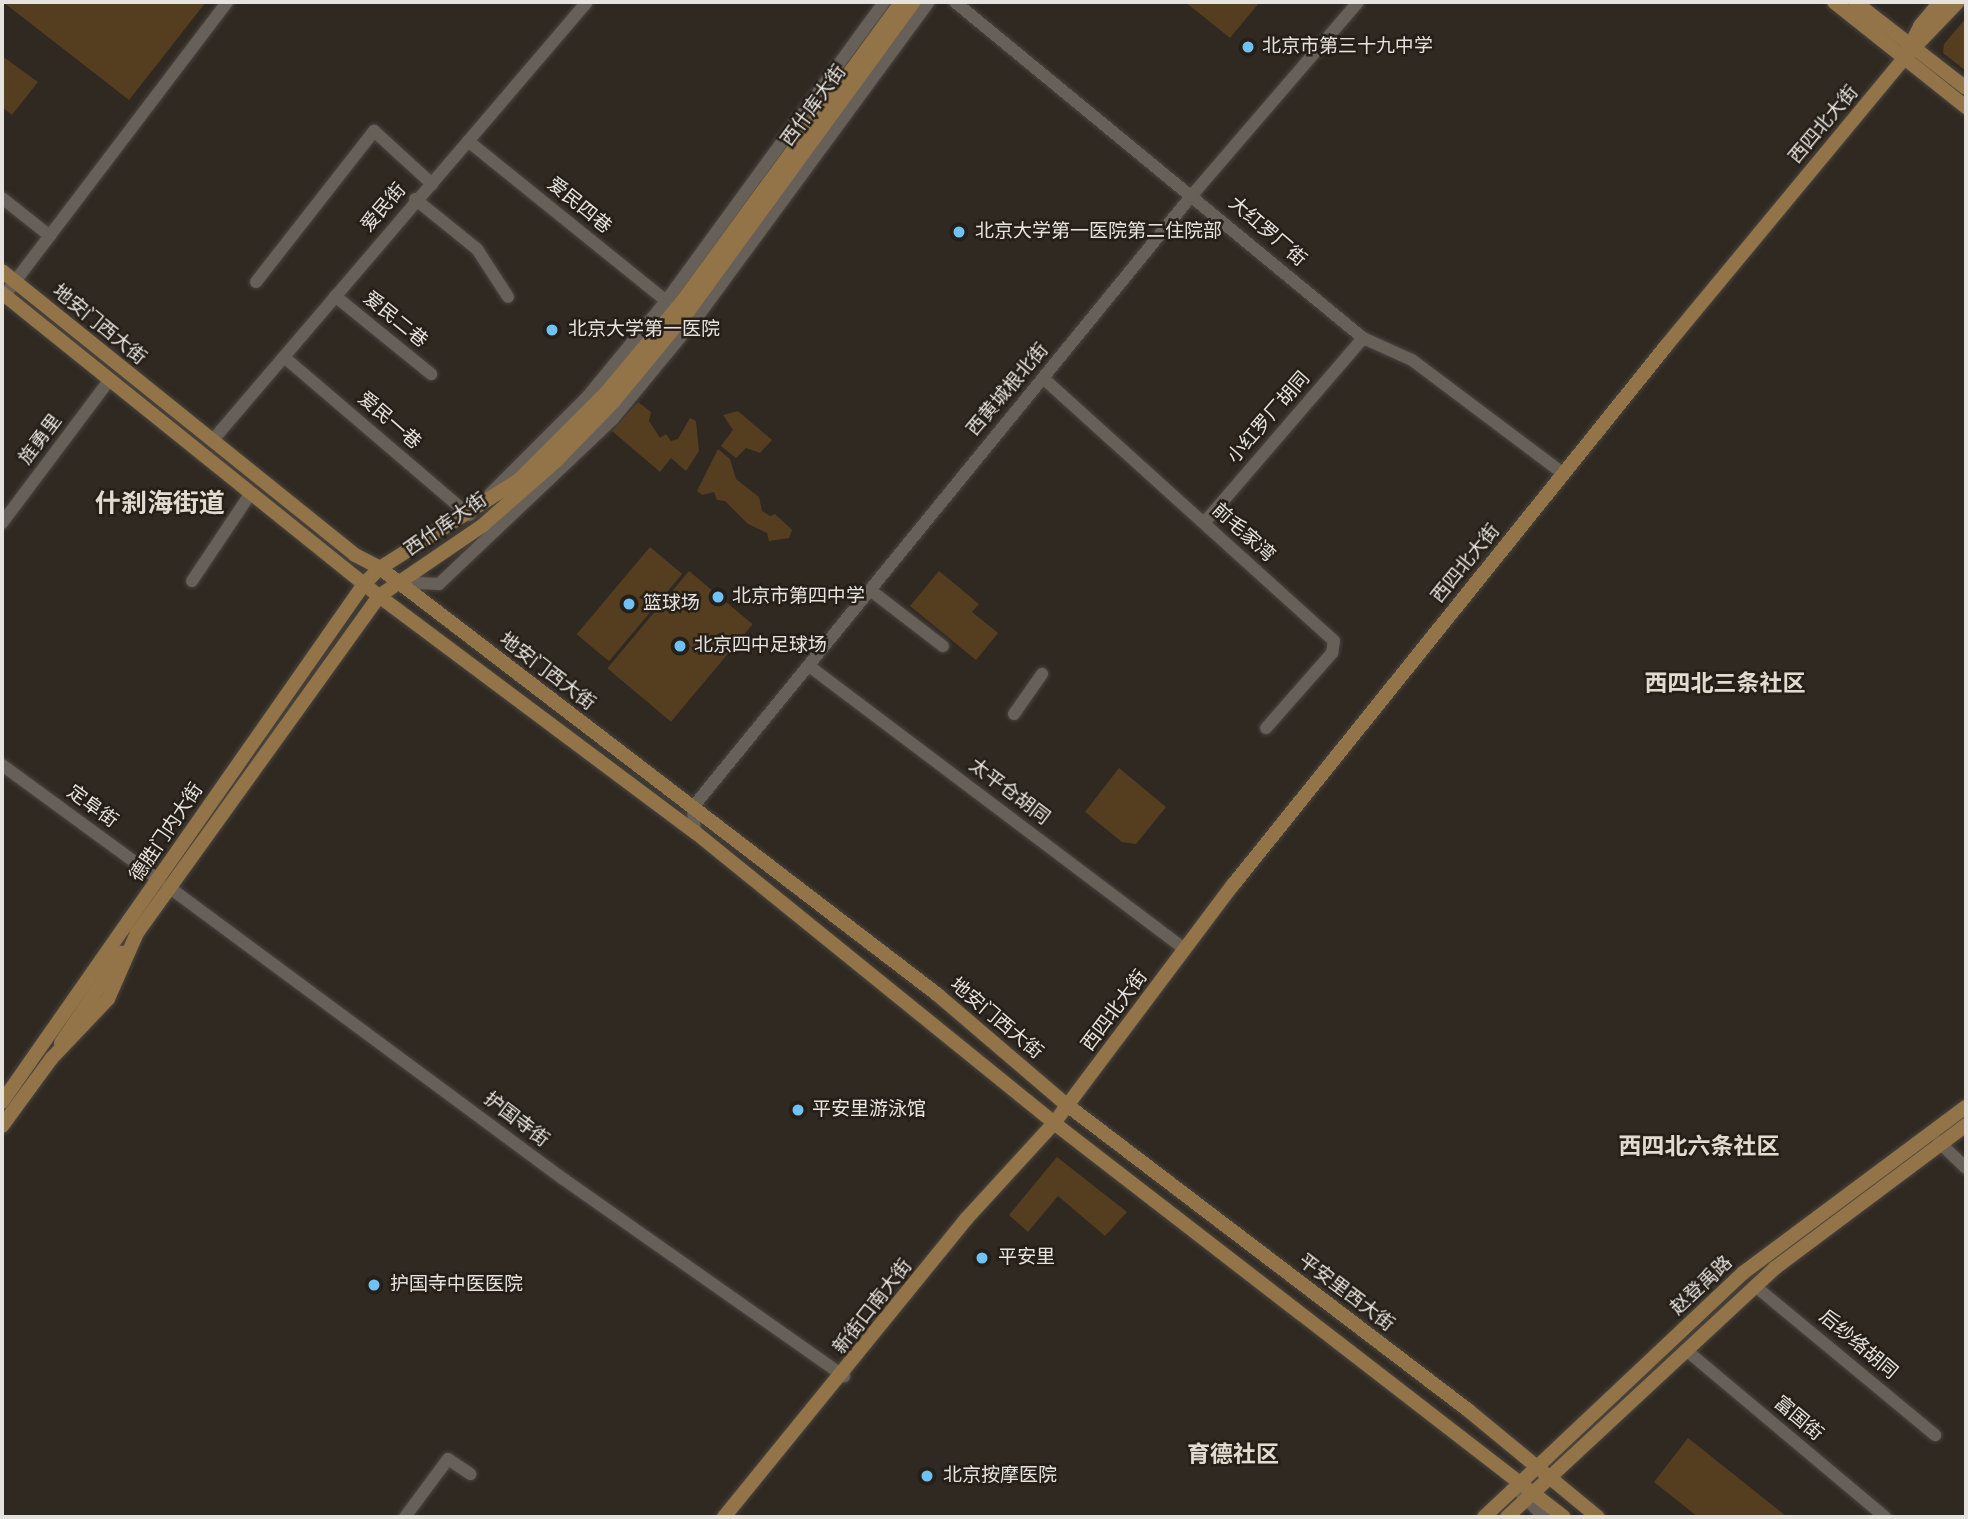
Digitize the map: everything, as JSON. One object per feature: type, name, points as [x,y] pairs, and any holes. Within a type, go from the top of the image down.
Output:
[{"type":"main road","name":"西什库大街","points":[[364,584],[380,568],[469,515],[549,452],[628,369],[901,2]]},
{"type":"main road","name":"西什库大街","points":[[398,582],[482,526],[519,494],[621,392],[689,310],[914,2]]},
{"type":"main road","points":[[1834,2],[1966,88]]},
{"type":"main road","points":[[1857,2],[1911,50],[1966,107]]},
{"type":"main road","points":[[1911,50],[1940,2]]},
{"type":"main road","points":[[1911,50],[1958,2]]},
{"type":"main road","name":"西四北大街","points":[[1054,1123],[1185,949],[1564,474],[1911,50]]},
{"type":"main road","name":"地安门西大街","points":[[2,271],[355,555],[380,568],[937,995],[1068,1105]]},
{"type":"main road","name":"地安门西大街","points":[[3,295],[379,596],[695,832],[1054,1123]]},
{"type":"main road","name":"德胜门内大街","points":[[187,851],[379,596],[398,582]]},
{"type":"main road","name":"德胜门内大街","points":[[2,1102],[165,884],[364,584]]},
{"type":"main road","name":"德胜门内大街","points":[[2,1126],[51,1059],[108,999],[132,929]]},
{"type":"main road","name":"平安里西大街","points":[[1068,1105],[1548,1475],[1598,1517]]},
{"type":"main road","name":"赵登禹路","points":[[1484,1517],[1535,1465],[1587,1423],[1743,1273],[1966,1107]]},
{"type":"main road","points":[[1054,1123],[1518,1482],[1528,1496],[1564,1517]]},
{"type":"main road","name":"新街口南大街","points":[[724,1517],[844,1376],[967,1218],[1054,1123]]},
{"type":"main road","name":"赵登禹路","points":[[1507,1517],[1548,1475],[1755,1286],[1939,1142],[1966,1125]]},
{"type":"street","points":[[3,295],[227,2]]},
{"type":"street","name":"爱民街","points":[[212,441],[415,199],[432,184],[587,2]]},
{"type":"street","name":"西什库大街","points":[[469,515],[588,396],[666,301],[884,2]]},
{"type":"street","name":"西什库大街","points":[[398,582],[439,584],[613,419],[698,316],[929,2]]},
{"type":"street","name":"大红罗厂街","points":[[955,2],[1193,194],[1363,338],[1412,360],[1564,474]]},
{"type":"street","name":"西黄城根北街","points":[[693,807],[1193,194],[1358,2]]},
{"type":"street","points":[[256,282],[374,131],[432,184]]},
{"type":"street","name":"爱民四巷","points":[[468,141],[666,301]]},
{"type":"street","points":[[2,198],[50,236]]},
{"type":"street","points":[[415,199],[477,249],[508,297]]},
{"type":"street","name":"爱民二巷","points":[[335,296],[431,374]]},
{"type":"street","name":"小红罗厂胡同","points":[[1204,523],[1363,338]]},
{"type":"street","name":"爱民一巷","points":[[284,357],[469,515]]},
{"type":"street","name":"前毛家湾","points":[[1043,378],[1334,641],[1332,653],[1266,728]]},
{"type":"street","name":"旌勇里","points":[[2,523],[110,379]]},
{"type":"street","points":[[192,581],[251,494]]},
{"type":"street","points":[[870,590],[943,646]]},
{"type":"street","name":"太平仓胡同","points":[[809,666],[1185,949]]},
{"type":"street","points":[[1014,714],[1042,674]]},
{"type":"street","name":"定阜街","points":[[2,765],[165,884]]},
{"type":"street","points":[[693,807],[695,832]]},
{"type":"street","name":"护国寺街","points":[[165,884],[573,1186],[844,1376]]},
{"type":"street","points":[[1939,1142],[1966,1168]]},
{"type":"street","name":"后纱络胡同","points":[[1755,1286],[1935,1435]]},
{"type":"street","name":"富国街","points":[[1686,1350],[1885,1517]]},
{"type":"street","points":[[405,1517],[449,1460],[470,1474]]},
{"type":"street","points":[[1528,1496],[1543,1517]]},
{"type":"shaded area","points":[[3,2],[206,2],[129,100]]},
{"type":"shaded area","points":[[1185,2],[1255,2],[1258,4],[1230,38]]},
{"type":"shaded area","points":[[1966,18],[1966,71],[1943,53],[1944,44]]},
{"type":"shaded area","points":[[2,56],[38,82],[12,115],[2,107]]},
{"type":"shaded area","points":[[638,402],[651,412],[649,421],[660,438],[666,434],[671,441],[678,439],[690,418],[696,421],[699,451],[686,471],[671,458],[660,472],[612,431]]},
{"type":"shaded area","points":[[738,411],[772,440],[760,453],[746,448],[736,458],[721,446],[733,430],[723,415]]},
{"type":"shaded area","points":[[718,449],[730,459],[736,479],[759,497],[762,511],[770,516],[775,514],[792,530],[789,538],[769,541],[767,533],[748,524],[725,501],[717,500],[714,492],[702,495],[697,491]]},
{"type":"shaded area","name":"篮球场","points":[[650,547],[682,574],[609,661],[577,634]]},
{"type":"shaded area","name":"北京四中足球场","points":[[689,571],[753,624],[671,722],[607,668]]},
{"type":"shaded area","points":[[939,571],[979,604],[972,612],[998,633],[976,660],[910,606]]},
{"type":"shaded area","points":[[1119,768],[1166,807],[1136,844],[1122,842],[1085,812]]},
{"type":"shaded area","points":[[1057,1157],[1127,1212],[1105,1236],[1058,1196],[1028,1232],[1009,1215]]},
{"type":"shaded area","points":[[1688,1438],[1786,1517],[1698,1517],[1654,1482]]},
{"type":"place","name":"北京市第三十九中学","points":[[1248,47]]},
{"type":"place","name":"北京大学第一医院第二住院部","points":[[959,232]]},
{"type":"place","name":"北京大学第一医院","points":[[552,330]]},
{"type":"place","name":"北京市第四中学","points":[[718,597]]},
{"type":"place","name":"篮球场","points":[[629,604]]},
{"type":"place","name":"北京四中足球场","points":[[680,646]]},
{"type":"place","name":"平安里游泳馆","points":[[798,1110]]},
{"type":"place","name":"平安里","points":[[982,1258]]},
{"type":"place","name":"护国寺中医医院","points":[[374,1285]]},
{"type":"place","name":"北京按摩医院","points":[[927,1476]]},
{"type":"district","name":"什刹海街道","points":[[160,505]]},
{"type":"district","name":"西四北三条社区","points":[[1725,684]]},
{"type":"district","name":"西四北六条社区","points":[[1699,1147]]},
{"type":"district","name":"育德社区","points":[[1233,1455]]}]
